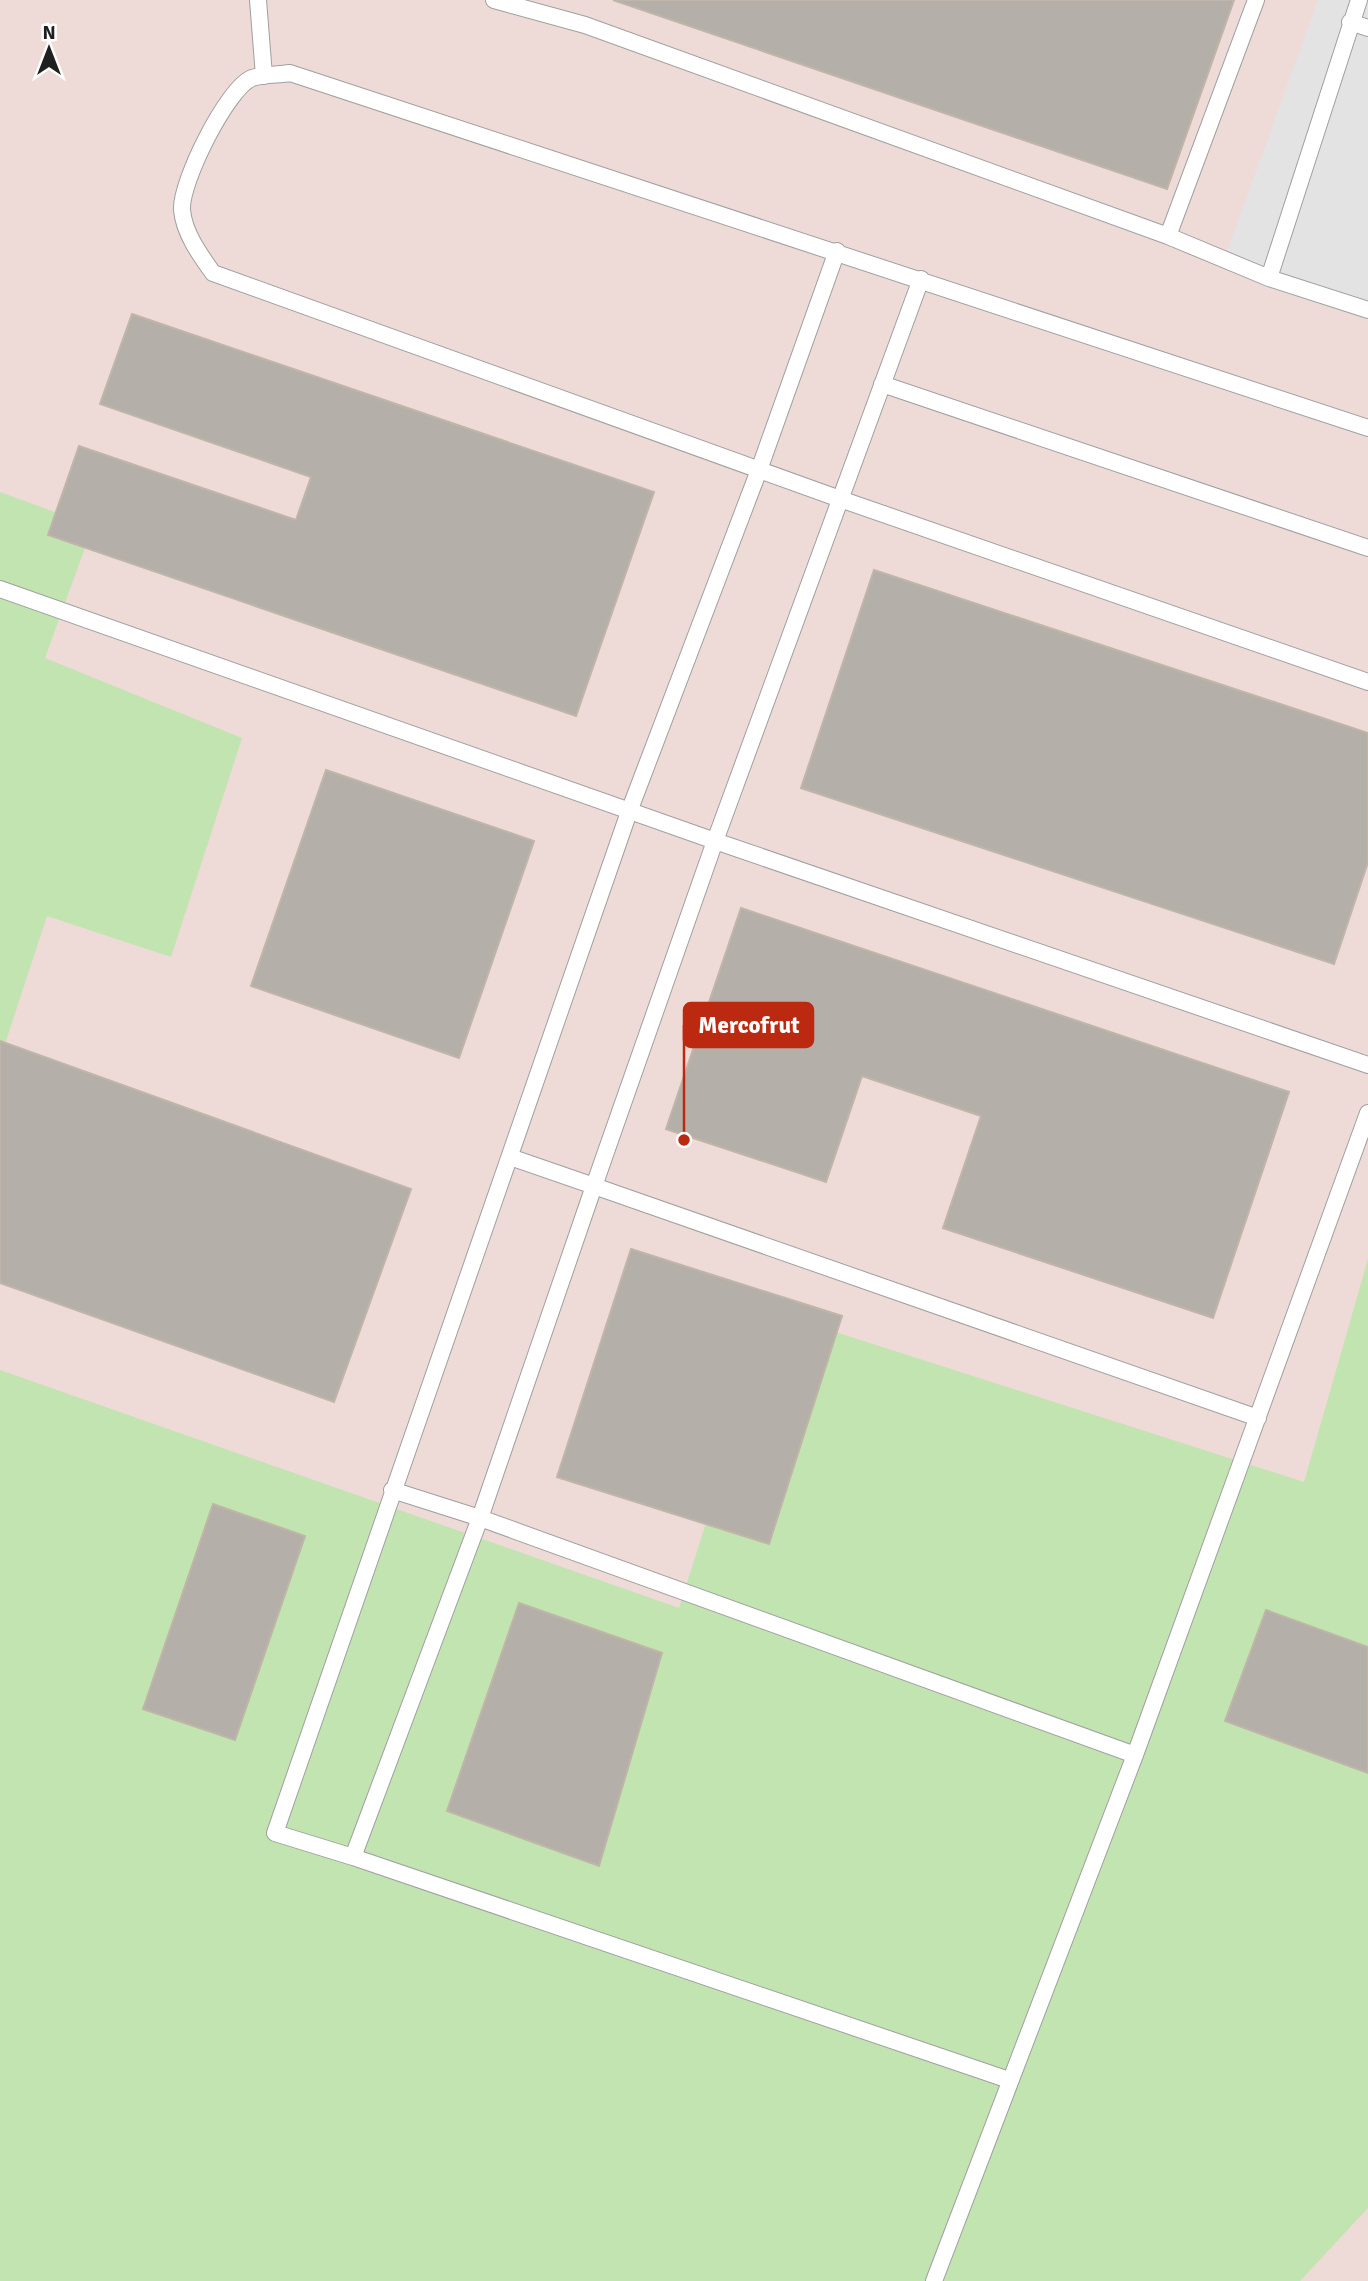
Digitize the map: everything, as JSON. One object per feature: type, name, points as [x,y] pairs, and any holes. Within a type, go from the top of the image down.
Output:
[{"type":"lane","points":[[258,0],[264,76]]},
{"type":"lane","points":[[494,0],[585,25],[1168,236],[1269,278],[1368,310]]},
{"type":"lane","points":[[1168,236],[1256,0]]},
{"type":"lane","points":[[1269,278],[1359,0]]},
{"type":"lane","points":[[1350,22],[1368,28]]},
{"type":"lane","points":[[1368,428],[290,73],[251,78],[227,102],[192,171],[182,209],[194,245],[213,273],[840,499],[1368,682]]},
{"type":"lane","points":[[837,251],[759,470],[630,809],[275,1833],[353,1857],[1009,2080]]},
{"type":"lane","points":[[353,1857],[480,1518],[715,841],[920,279]]},
{"type":"lane","points":[[882,384],[1368,548]]},
{"type":"lane","points":[[0,589],[715,841],[1368,1065]]},
{"type":"lane","points":[[934,2281],[1135,1755],[1368,1113]]},
{"type":"lane","points":[[510,1157],[1258,1418]]},
{"type":"lane","points":[[392,1490],[480,1518],[1135,1755]]},
{"type":"shaded area","points":[[0,0],[1368,0],[1368,2281],[0,2281]]},
{"type":"shaded area","points":[[1318,0],[1368,0],[1368,315],[1221,268]]},
{"type":"green space","points":[[0,492],[93,526],[45,658],[242,738],[171,957],[47,916],[0,1059]]},
{"type":"green space","points":[[1368,1259],[1368,2208],[1300,2281],[0,2281],[0,1370],[679,1608],[773,1312],[1304,1482]]},
{"type":"building","points":[[613,0],[1234,0],[1167,189]]},
{"type":"building","points":[[132,314],[654,492],[576,716],[48,535],[79,446],[296,520],[311,477],[100,404]]},
{"type":"building","points":[[874,570],[1368,733],[1368,862],[1334,964],[801,788]]},
{"type":"building","points":[[326,770],[534,841],[459,1058],[251,986]]},
{"type":"building","points":[[741,908],[1289,1092],[1213,1318],[943,1228],[981,1116],[862,1076],[826,1182],[666,1129]]},
{"type":"building","points":[[0,1041],[411,1189],[334,1402],[0,1283]]},
{"type":"building","points":[[631,1249],[842,1316],[769,1544],[557,1477]]},
{"type":"building","points":[[213,1504],[305,1536],[235,1740],[143,1709]]},
{"type":"building","points":[[519,1603],[662,1653],[599,1866],[447,1811]]},
{"type":"building","points":[[1266,1610],[1368,1647],[1368,1773],[1225,1721]]},
{"type":"place","name":"Mercofrut","points":[[684,1140]]}]
